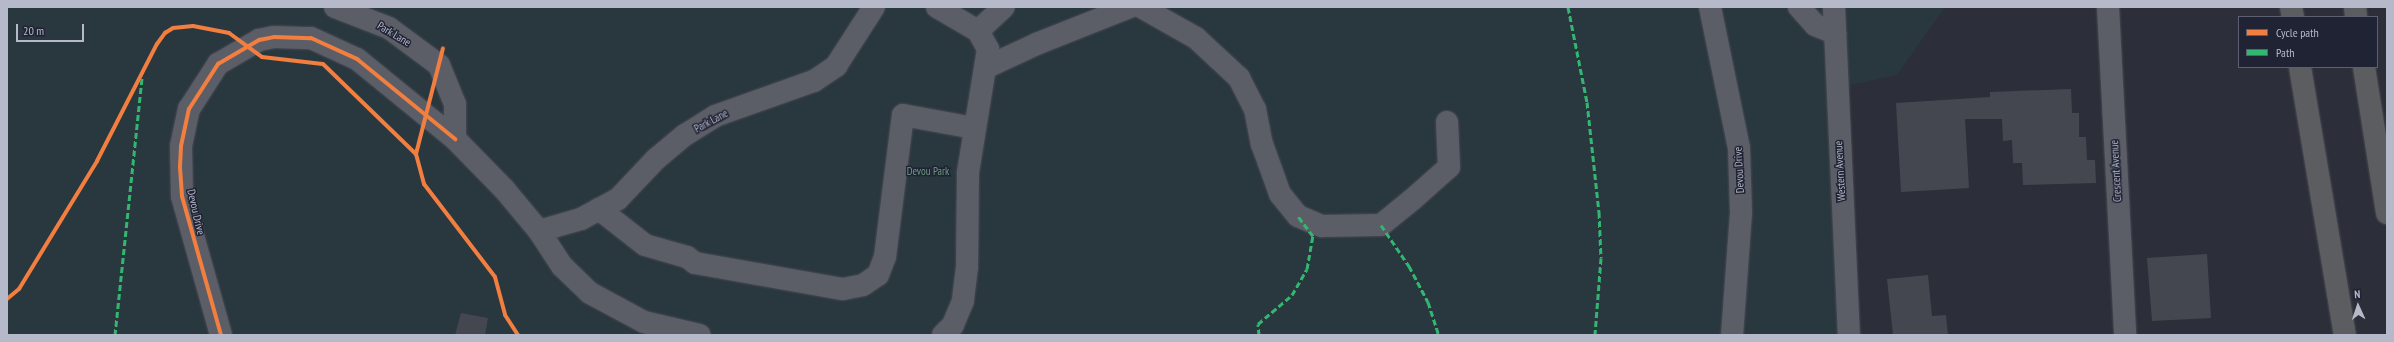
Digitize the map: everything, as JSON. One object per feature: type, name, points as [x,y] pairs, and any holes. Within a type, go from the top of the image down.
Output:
[{"type":"highway","points":[[2300,68],[2345,335]]},
{"type":"highway","points":[[2364,68],[2387,213]]},
{"type":"street","name":"Park Lane","points":[[335,7],[389,28],[439,65],[455,104],[455,139]]},
{"type":"street","name":"Park Lane","points":[[539,231],[581,219],[629,190],[656,159],[685,135],[715,116],[814,81],[836,66],[874,7]]},
{"type":"street","points":[[937,7],[978,31],[988,49],[988,67],[974,128],[968,173],[967,268],[963,301],[953,325],[943,335]]},
{"type":"street","points":[[978,31],[1004,7]]},
{"type":"street","points":[[988,67],[1039,43],[1130,7]]},
{"type":"street","points":[[1141,7],[1196,38],[1239,78],[1255,109],[1262,144],[1280,194],[1298,216],[1322,226],[1381,225],[1413,199],[1449,167],[1447,122]]},
{"type":"street","name":"Devou Drive","points":[[1710,7],[1738,148],[1741,213],[1732,335]]},
{"type":"street","points":[[1799,7],[1815,25],[1835,33]]},
{"type":"street","name":"Western Avenue","points":[[1834,7],[1849,335]]},
{"type":"street","name":"Crescent Avenue","points":[[2108,7],[2125,335]]},
{"type":"street","name":"Devou Drive","points":[[221,335],[182,196],[180,166],[181,146],[189,109],[218,64],[259,40],[274,37],[310,38],[357,59],[455,139]]},
{"type":"street","points":[[599,209],[645,245],[687,257],[695,263],[843,290],[863,285],[878,275],[885,257],[903,115],[974,128]]},
{"type":"street","points":[[455,139],[504,189],[539,231],[562,266],[594,297],[644,322],[700,335]]},
{"type":"green space","name":"Devou Park","points":[[7,7],[1945,7],[1897,75],[1837,88],[1849,335],[7,335]]},
{"type":"building","points":[[2071,89],[2072,113],[2079,113],[2079,137],[2086,137],[2087,160],[2095,160],[2096,183],[2023,185],[2022,163],[2013,163],[2012,140],[2003,141],[2002,119],[1965,119],[1969,188],[1901,192],[1896,103],[1990,97],[1990,92]]},
{"type":"building","points":[[2207,254],[2211,318],[2152,321],[2147,258]]},
{"type":"building","points":[[1928,275],[1932,316],[1946,315],[1948,335],[1893,335],[1887,279]]},
{"type":"building","points":[[461,313],[488,318],[485,335],[455,335]]},
{"type":"marked path","points":[[1568,7],[1587,102],[1599,212],[1601,258],[1595,335]]},
{"type":"marked path","points":[[115,335],[142,78]]},
{"type":"marked path","points":[[1259,335],[1258,324],[1292,295],[1307,269],[1313,236],[1298,216]]},
{"type":"marked path","points":[[1381,225],[1409,266],[1428,302],[1439,335]]},
{"type":"cycle path","points":[[7,299],[19,289],[97,161],[157,44],[165,33],[173,28],[193,26],[229,33],[262,57],[323,64],[416,154],[424,184],[495,277],[505,315],[518,335]]},
{"type":"cycle path","points":[[221,335],[182,196],[180,166],[181,146],[189,109],[218,64],[259,40],[274,37],[311,38],[357,59],[455,139]]},
{"type":"cycle path","points":[[416,154],[443,48]]}]
